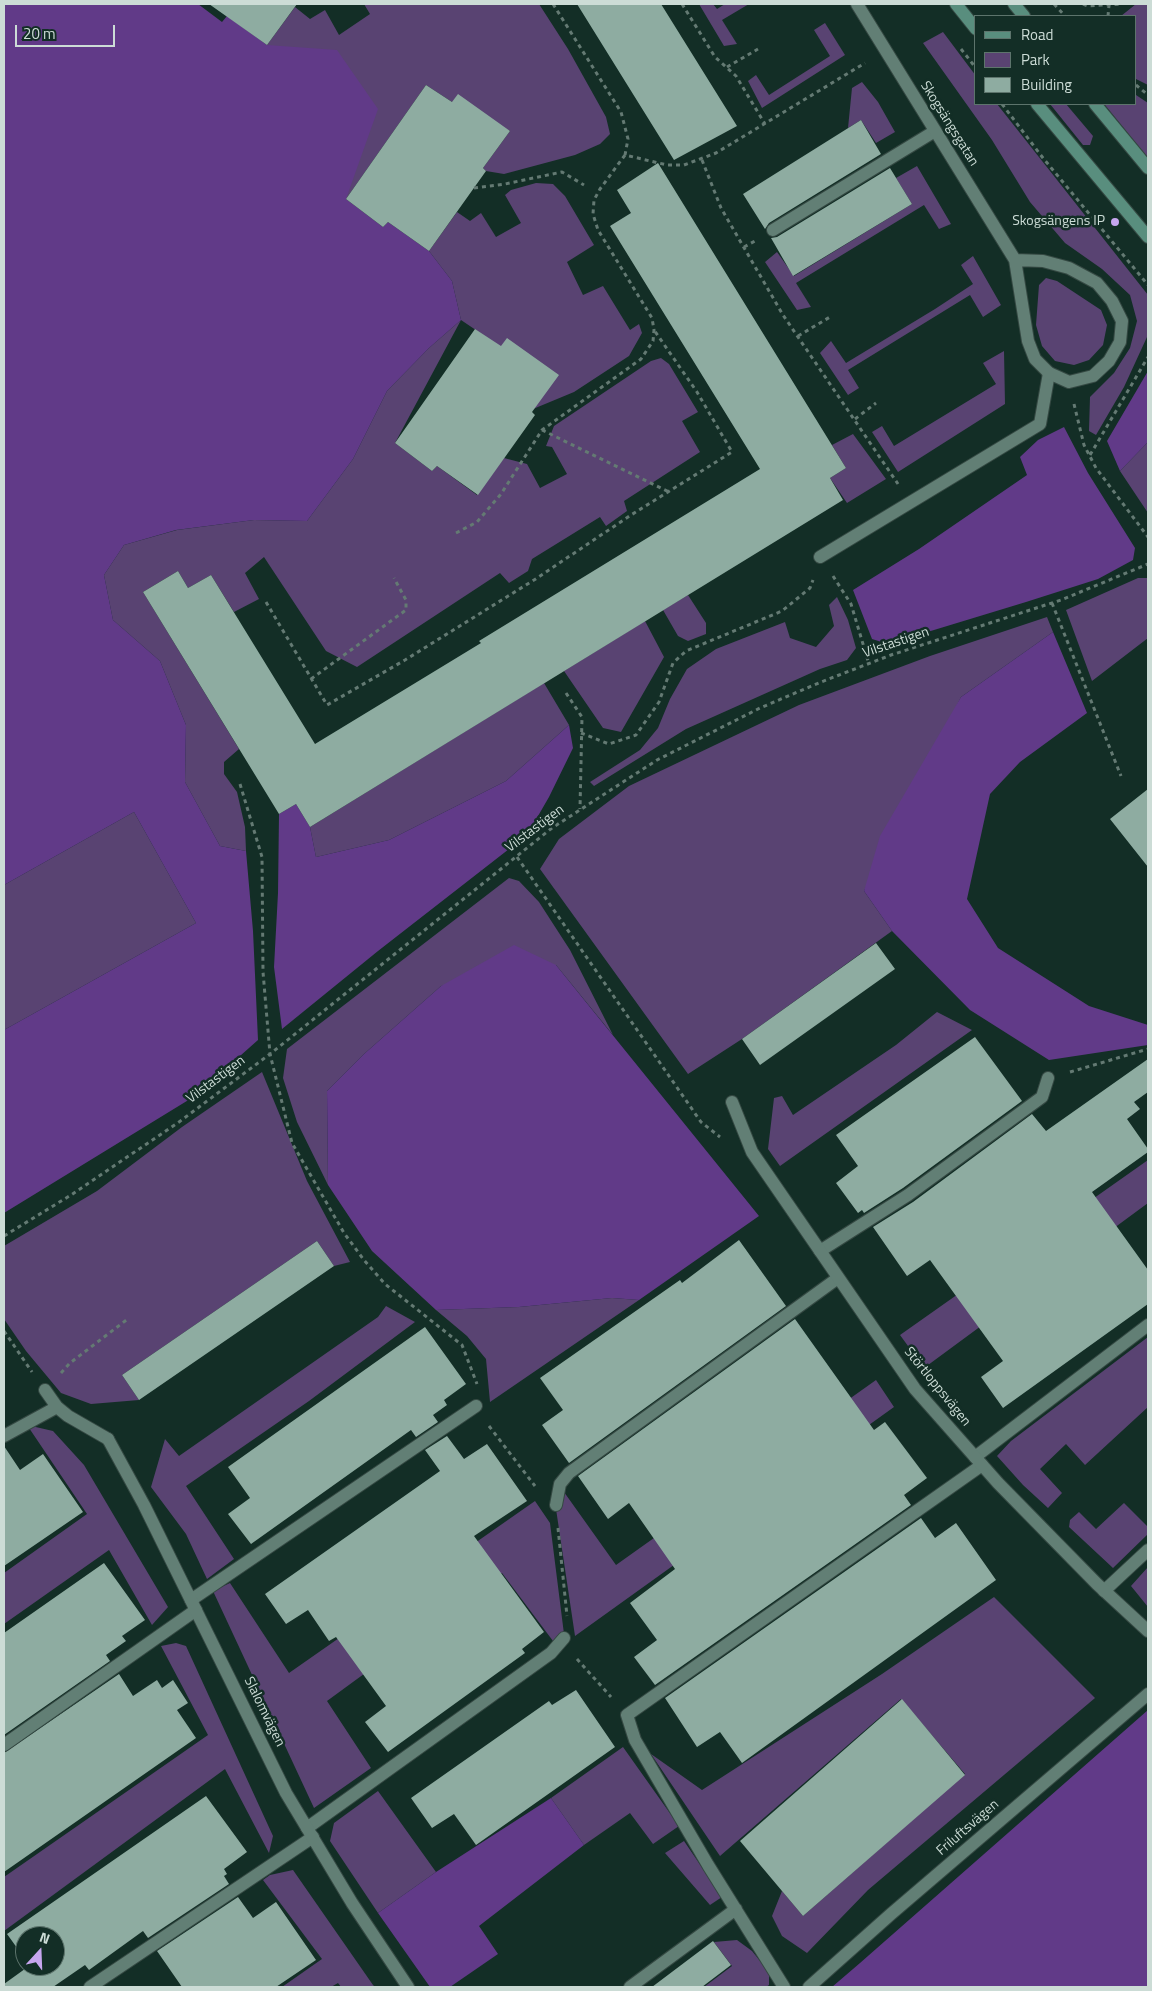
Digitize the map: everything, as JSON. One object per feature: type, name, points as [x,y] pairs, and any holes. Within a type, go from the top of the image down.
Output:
[{"type":"main road","points":[[956,4],[974,26]]},
{"type":"main road","points":[[1014,4],[1023,15]]},
{"type":"main road","points":[[1038,105],[1148,237]]},
{"type":"main road","points":[[1096,105],[1148,168]]},
{"type":"street","name":"Skogsängsgatan","points":[[857,4],[1015,260],[1028,341],[1035,359],[1049,373],[1069,382]]},
{"type":"street","points":[[772,230],[935,131]]},
{"type":"street","points":[[1015,260],[1043,261],[1069,268],[1096,283],[1112,301],[1122,321],[1120,342],[1109,361],[1093,376],[1069,382]]},
{"type":"street","points":[[820,557],[1040,424],[1049,373]]},
{"type":"street","points":[[820,1252],[908,1195],[1042,1097],[1048,1078]]},
{"type":"street","name":"Störtloppsvägen","points":[[732,1102],[752,1152],[915,1389],[979,1461],[1104,1591],[1148,1631]]},
{"type":"street","points":[[556,1505],[560,1484],[569,1474],[838,1278]]},
{"type":"street","points":[[784,1987],[635,1740],[627,1716],[979,1461],[1148,1325]]},
{"type":"street","points":[[4,1436],[57,1406],[45,1390]]},
{"type":"street","name":"Slalomvägen","points":[[57,1406],[68,1416],[108,1440],[144,1505],[286,1793],[352,1902],[408,1987]]},
{"type":"street","points":[[4,1745],[194,1605],[476,1406]]},
{"type":"street","points":[[1104,1591],[1148,1550]]},
{"type":"street","points":[[90,1987],[310,1833],[551,1653],[564,1638]]},
{"type":"street","name":"Friluftsvägen","points":[[809,1987],[891,1914],[1148,1694]]},
{"type":"street","points":[[630,1987],[736,1909]]},
{"type":"path","points":[[456,533],[477,522],[489,508],[542,430],[640,359],[653,341],[652,318],[598,230],[593,214],[594,200],[624,155],[628,139],[621,112],[553,4]]},
{"type":"path","points":[[682,4],[715,57],[736,76],[765,124]]},
{"type":"path","points":[[1054,4],[1063,15]]},
{"type":"path","points":[[1082,4],[1088,6],[1121,4]]},
{"type":"path","points":[[727,68],[758,49]]},
{"type":"path","points":[[624,155],[667,165],[684,165],[702,160],[886,50]]},
{"type":"path","points":[[1137,86],[1148,95]]},
{"type":"path","points":[[1003,105],[1043,158],[1148,285]]},
{"type":"path","points":[[702,160],[721,208],[798,336],[910,503]]},
{"type":"path","points":[[474,188],[505,184],[562,172],[584,185]]},
{"type":"path","points":[[798,336],[830,316]]},
{"type":"path","points":[[266,602],[326,705],[518,590],[732,452],[697,392],[654,330]]},
{"type":"path","points":[[1090,456],[1148,357]]},
{"type":"path","points":[[1069,382],[1084,445],[1148,537]]},
{"type":"path","points":[[855,420],[876,403]]},
{"type":"path","points":[[542,430],[669,492]]},
{"type":"path","points":[[820,557],[851,604],[870,664]]},
{"type":"path","points":[[581,733],[609,744],[636,735],[659,702],[673,663],[686,651],[782,611],[810,588],[820,557]]},
{"type":"path","name":"Vilstastigen","points":[[4,1236],[71,1195],[178,1122],[270,1054],[517,857],[580,810],[657,760],[760,708],[870,664],[1052,603],[1103,584],[1148,564]]},
{"type":"path","points":[[311,679],[406,610],[406,600],[394,578]]},
{"type":"path","points":[[1052,603],[1121,776]]},
{"type":"path","points":[[566,693],[582,717],[580,810]]},
{"type":"path","points":[[240,784],[262,857],[263,972],[270,1054],[292,1143],[344,1233],[385,1284],[462,1345],[478,1388],[476,1406],[493,1433],[537,1489],[556,1505],[567,1618],[564,1638],[581,1664],[627,1716]]},
{"type":"path","points":[[517,857],[701,1122],[720,1138],[752,1152]]},
{"type":"path","points":[[1048,1078],[1148,1049]]},
{"type":"path","points":[[4,1331],[45,1390],[70,1363],[129,1318]]},
{"type":"green space","points":[[364,4],[539,4],[568,49],[606,117],[610,134],[600,144],[575,155],[504,174],[486,171],[483,168],[510,131],[452,102],[426,85],[346,199],[267,45],[295,7],[310,19],[325,10],[339,35],[370,14]]},
{"type":"green space","points":[[699,4],[713,4],[717,9],[725,4],[749,4],[722,20],[737,44],[724,46]]},
{"type":"green space","points":[[1136,4],[1148,4],[1148,85],[1137,80],[1137,15],[1122,15]]},
{"type":"green space","points":[[825,23],[845,55],[762,108],[748,81],[756,75],[769,95],[830,56],[814,30]]},
{"type":"green space","points":[[943,32],[974,73],[974,105],[998,105],[1148,295],[1147,337],[1124,387],[1096,435],[1089,431],[1090,397],[1114,373],[1130,348],[1137,321],[1130,295],[1102,269],[1065,243],[1030,202],[992,140],[923,43]]},
{"type":"green space","points":[[862,82],[878,102],[895,132],[876,143],[861,120],[848,128],[852,88]]},
{"type":"green space","points":[[1137,96],[1148,103],[1148,158],[1105,105],[1137,105]]},
{"type":"green space","points":[[1051,105],[1067,105],[1093,136],[1090,145],[1083,145]]},
{"type":"green space","points":[[917,166],[951,224],[939,229],[924,205],[796,283],[811,307],[797,310],[765,262],[777,252],[794,276],[912,204],[896,178]]},
{"type":"green space","points":[[536,183],[553,184],[565,196],[594,245],[567,262],[583,295],[603,286],[630,330],[639,324],[642,333],[629,356],[574,392],[533,409],[501,347],[461,320],[452,281],[429,251],[457,212],[470,221],[481,213],[496,237],[521,223],[505,195],[511,190]]},
{"type":"green space","points":[[973,256],[1001,305],[983,317],[970,295],[848,370],[859,388],[848,395],[820,353],[831,341],[846,363],[935,309],[973,284],[961,265]]},
{"type":"green space","points":[[1046,278],[1057,281],[1101,310],[1107,325],[1103,345],[1089,360],[1074,365],[1055,361],[1042,346],[1036,325],[1039,285]]},
{"type":"green space","points":[[461,320],[395,443],[432,471],[437,466],[477,495],[504,458],[527,464],[540,488],[567,474],[552,447],[546,446],[554,426],[651,361],[661,358],[669,364],[698,412],[682,421],[700,452],[624,501],[627,511],[606,526],[600,517],[532,559],[528,571],[509,583],[500,573],[357,667],[326,651],[264,557],[245,573],[259,599],[234,612],[211,575],[188,588],[178,571],[143,592],[239,749],[224,762],[224,774],[237,792],[245,827],[246,851],[220,846],[185,782],[186,725],[160,661],[113,620],[104,575],[124,545],[177,530],[254,520],[307,521],[353,459],[387,391],[429,348]]},
{"type":"green space","points":[[1004,351],[1005,404],[898,472],[872,432],[882,426],[894,446],[996,384],[983,363]]},
{"type":"green space","points":[[853,434],[886,479],[847,503],[830,478],[846,468],[832,445]]},
{"type":"green space","points":[[1148,442],[1148,513],[1120,471]]},
{"type":"green space","points":[[1138,578],[1148,578],[1148,638],[1092,681],[1066,610]]},
{"type":"green space","points":[[688,595],[706,623],[706,634],[688,641],[678,636],[663,610]]},
{"type":"green space","points":[[837,597],[848,620],[856,648],[847,660],[820,669],[686,729],[594,786],[590,782],[640,750],[658,728],[670,699],[687,669],[716,649],[785,622],[790,638],[816,647],[834,626],[829,605]]},
{"type":"green space","points":[[1047,617],[1053,632],[961,697],[864,891],[892,931],[742,1039],[688,1074],[540,869],[559,839],[629,786],[799,705],[930,656]]},
{"type":"green space","points":[[645,621],[664,657],[621,732],[603,728],[564,671]]},
{"type":"green space","points":[[544,683],[569,725],[506,781],[389,840],[316,857],[310,827]]},
{"type":"green space","points":[[134,812],[196,923],[4,1030],[4,885]]},
{"type":"green space","points":[[509,878],[519,881],[539,902],[570,950],[613,1035],[556,965],[441,986],[364,1054],[327,1091],[328,1185],[297,1122],[283,1078],[287,1049]]},
{"type":"green space","points":[[937,1012],[972,1030],[780,1166],[768,1149],[774,1098],[782,1096],[793,1115],[896,1045]]},
{"type":"green space","points":[[262,1072],[307,1181],[350,1262],[334,1266],[317,1241],[122,1375],[139,1400],[91,1404],[61,1393],[26,1351],[4,1319],[4,1246],[97,1191],[182,1127]]},
{"type":"green space","points":[[1148,1160],[1148,1203],[924,1368],[900,1335]]},
{"type":"green space","points":[[612,1298],[639,1300],[490,1402],[486,1359],[467,1336],[436,1310],[519,1307]]},
{"type":"green space","points":[[386,1306],[415,1322],[309,1401],[186,1486],[234,1559],[207,1579],[186,1534],[151,1487],[165,1439],[179,1456],[378,1317]]},
{"type":"green space","points":[[1148,1337],[1148,1407],[1085,1465],[1066,1444],[1040,1469],[1062,1493],[1048,1508],[1023,1485],[997,1456],[1011,1441]]},
{"type":"green space","points":[[876,1380],[894,1407],[575,1636],[556,1509],[564,1492],[616,1565]]},
{"type":"green space","points":[[27,1425],[53,1431],[84,1465],[168,1607],[152,1625],[109,1550],[4,1624],[4,1573],[87,1514]]},
{"type":"green space","points":[[535,1501],[550,1523],[564,1634],[553,1641],[502,1573],[327,1701],[371,1768],[314,1808],[213,1591],[230,1583],[289,1673]]},
{"type":"green space","points":[[1124,1503],[1148,1527],[1148,1534],[1113,1568],[1069,1527],[1070,1520],[1079,1512],[1096,1529]]},
{"type":"green space","points":[[1148,1567],[1148,1607],[1131,1586]]},
{"type":"green space","points":[[994,1597],[1095,1698],[868,1890],[807,1953],[782,1936],[772,1916],[782,1891],[803,1916],[965,1774],[901,1699],[720,1856],[651,1754],[702,1790],[882,1674]]},
{"type":"green space","points":[[176,1643],[186,1646],[273,1836],[269,1853],[225,1769],[4,1931],[4,1877],[208,1735],[161,1646]]},
{"type":"green space","points":[[623,1747],[679,1826],[653,1844],[630,1813],[584,1845],[551,1798]]},
{"type":"green space","points":[[378,1791],[436,1872],[378,1913],[330,1841],[334,1823]]},
{"type":"green space","points":[[684,1841],[722,1897],[710,1905],[665,1853]]},
{"type":"green space","points":[[293,1870],[375,1987],[341,1987],[338,1983],[331,1987],[282,1987],[322,1959],[263,1880],[270,1875]]},
{"type":"green space","points":[[737,1940],[752,1951],[769,1972],[769,1985],[766,1987],[704,1987],[732,1966],[714,1942]]},
{"type":"shaded area","points":[[4,4],[198,4],[222,22],[227,16],[267,45],[337,50],[378,109],[346,199],[383,227],[388,222],[429,251],[452,281],[461,320],[429,348],[387,391],[353,459],[307,521],[254,520],[176,530],[124,545],[104,575],[113,620],[160,661],[186,725],[185,782],[220,846],[246,851],[253,931],[258,1040],[195,1096],[4,1213],[4,1030],[196,923],[134,812],[4,885]]},
{"type":"shaded area","points":[[1148,371],[1148,442],[1120,471],[1107,441]]},
{"type":"shaded area","points":[[1064,427],[1088,473],[1135,548],[1133,560],[1098,579],[888,644],[872,639],[853,590],[919,549],[1027,475],[1020,457],[1038,440]]},
{"type":"shaded area","points":[[1053,632],[1087,713],[1020,762],[990,794],[967,899],[998,948],[1089,1006],[1148,1025],[1148,1045],[1049,1060],[970,1010],[892,931],[864,891],[880,836],[961,697]]},
{"type":"shaded area","points":[[569,725],[573,748],[549,797],[527,835],[378,951],[282,1029],[274,967],[278,893],[279,814],[296,804],[310,827],[316,857],[389,840],[506,781]]},
{"type":"shaded area","points":[[514,945],[556,965],[759,1216],[639,1300],[612,1298],[519,1307],[436,1310],[372,1251],[328,1185],[327,1091],[364,1054],[441,986]]},
{"type":"shaded area","points":[[1148,1710],[1148,1987],[832,1987],[860,1963]]},
{"type":"shaded area","points":[[551,1798],[584,1845],[479,1926],[498,1954],[450,1987],[430,1987],[378,1913],[436,1872]]},
{"type":"building","points":[[209,4],[297,4],[267,45]]},
{"type":"building","points":[[577,4],[661,4],[737,126],[674,160]]},
{"type":"building","points":[[426,85],[452,102],[458,94],[510,131],[483,168],[486,171],[429,251],[388,222],[383,227],[346,199]]},
{"type":"building","points":[[861,120],[881,154],[769,223],[765,229],[743,194]]},
{"type":"building","points":[[658,163],[846,468],[830,478],[843,500],[310,827],[296,804],[279,814],[143,592],[178,571],[188,588],[211,575],[315,744],[760,469],[610,226],[631,213],[617,190]]},
{"type":"building","points":[[890,168],[912,204],[793,276],[771,238],[777,237]]},
{"type":"building","points":[[475,329],[501,346],[507,338],[559,375],[532,412],[535,415],[478,495],[437,466],[432,471],[395,443]]},
{"type":"building","points":[[1148,789],[1148,867],[1110,819]]},
{"type":"building","points":[[876,943],[895,969],[760,1065],[742,1039]]},
{"type":"building","points":[[975,1037],[1022,1101],[903,1188],[864,1213],[862,1210],[858,1213],[836,1183],[858,1166],[836,1135]]},
{"type":"building","points":[[1148,1059],[1148,1092],[1134,1102],[1140,1109],[1127,1119],[1148,1149],[1148,1152],[1092,1192],[1148,1270],[1148,1304],[1003,1408],[981,1377],[1003,1361],[930,1260],[907,1276],[873,1227],[913,1202],[1032,1114],[1046,1131]]},
{"type":"building","points":[[739,1240],[786,1306],[569,1463],[542,1425],[563,1410],[540,1378],[680,1280],[682,1283]]},
{"type":"building","points":[[317,1241],[334,1266],[139,1400],[122,1375]]},
{"type":"building","points":[[795,1319],[874,1430],[885,1422],[927,1478],[904,1495],[911,1505],[655,1685],[634,1657],[657,1640],[630,1603],[675,1569],[629,1503],[608,1519],[578,1476]]},
{"type":"building","points":[[425,1327],[466,1384],[444,1400],[447,1405],[433,1415],[438,1422],[416,1437],[411,1430],[251,1544],[228,1514],[250,1498],[228,1467]]},
{"type":"building","points":[[447,1436],[464,1459],[487,1444],[527,1501],[474,1536],[544,1632],[522,1649],[525,1653],[388,1752],[365,1722],[386,1706],[336,1637],[329,1641],[308,1610],[286,1624],[265,1594],[440,1471],[425,1450]]},
{"type":"building","points":[[4,1446],[20,1470],[43,1454],[83,1512],[4,1566]]},
{"type":"building","points":[[921,1518],[935,1538],[956,1523],[996,1580],[742,1763],[720,1732],[697,1747],[665,1698]]},
{"type":"building","points":[[104,1563],[145,1620],[122,1636],[126,1641],[106,1655],[110,1661],[4,1735],[4,1633]]},
{"type":"building","points":[[119,1674],[133,1696],[157,1680],[162,1688],[173,1680],[188,1703],[177,1710],[196,1738],[4,1872],[4,1753]]},
{"type":"building","points":[[576,1690],[615,1747],[476,1845],[454,1814],[432,1828],[411,1798],[549,1701],[552,1705]]},
{"type":"building","points":[[902,1699],[965,1775],[803,1916],[740,1841]]},
{"type":"building","points":[[206,1796],[247,1852],[224,1869],[227,1874],[224,1876],[229,1884],[148,1938],[143,1931],[89,1970],[85,1965],[53,1987],[4,1987],[4,1984],[15,1976],[65,1976],[65,1926],[19,1926]]},
{"type":"building","points":[[238,1897],[253,1918],[276,1902],[316,1960],[276,1987],[182,1987],[157,1951]]},
{"type":"building","points":[[15,1928],[15,1945],[7,1934]]},
{"type":"building","points":[[713,1941],[731,1965],[702,1987],[652,1987]]},
{"type":"place","name":"Skogsängens IP","points":[[1115,222]]}]
